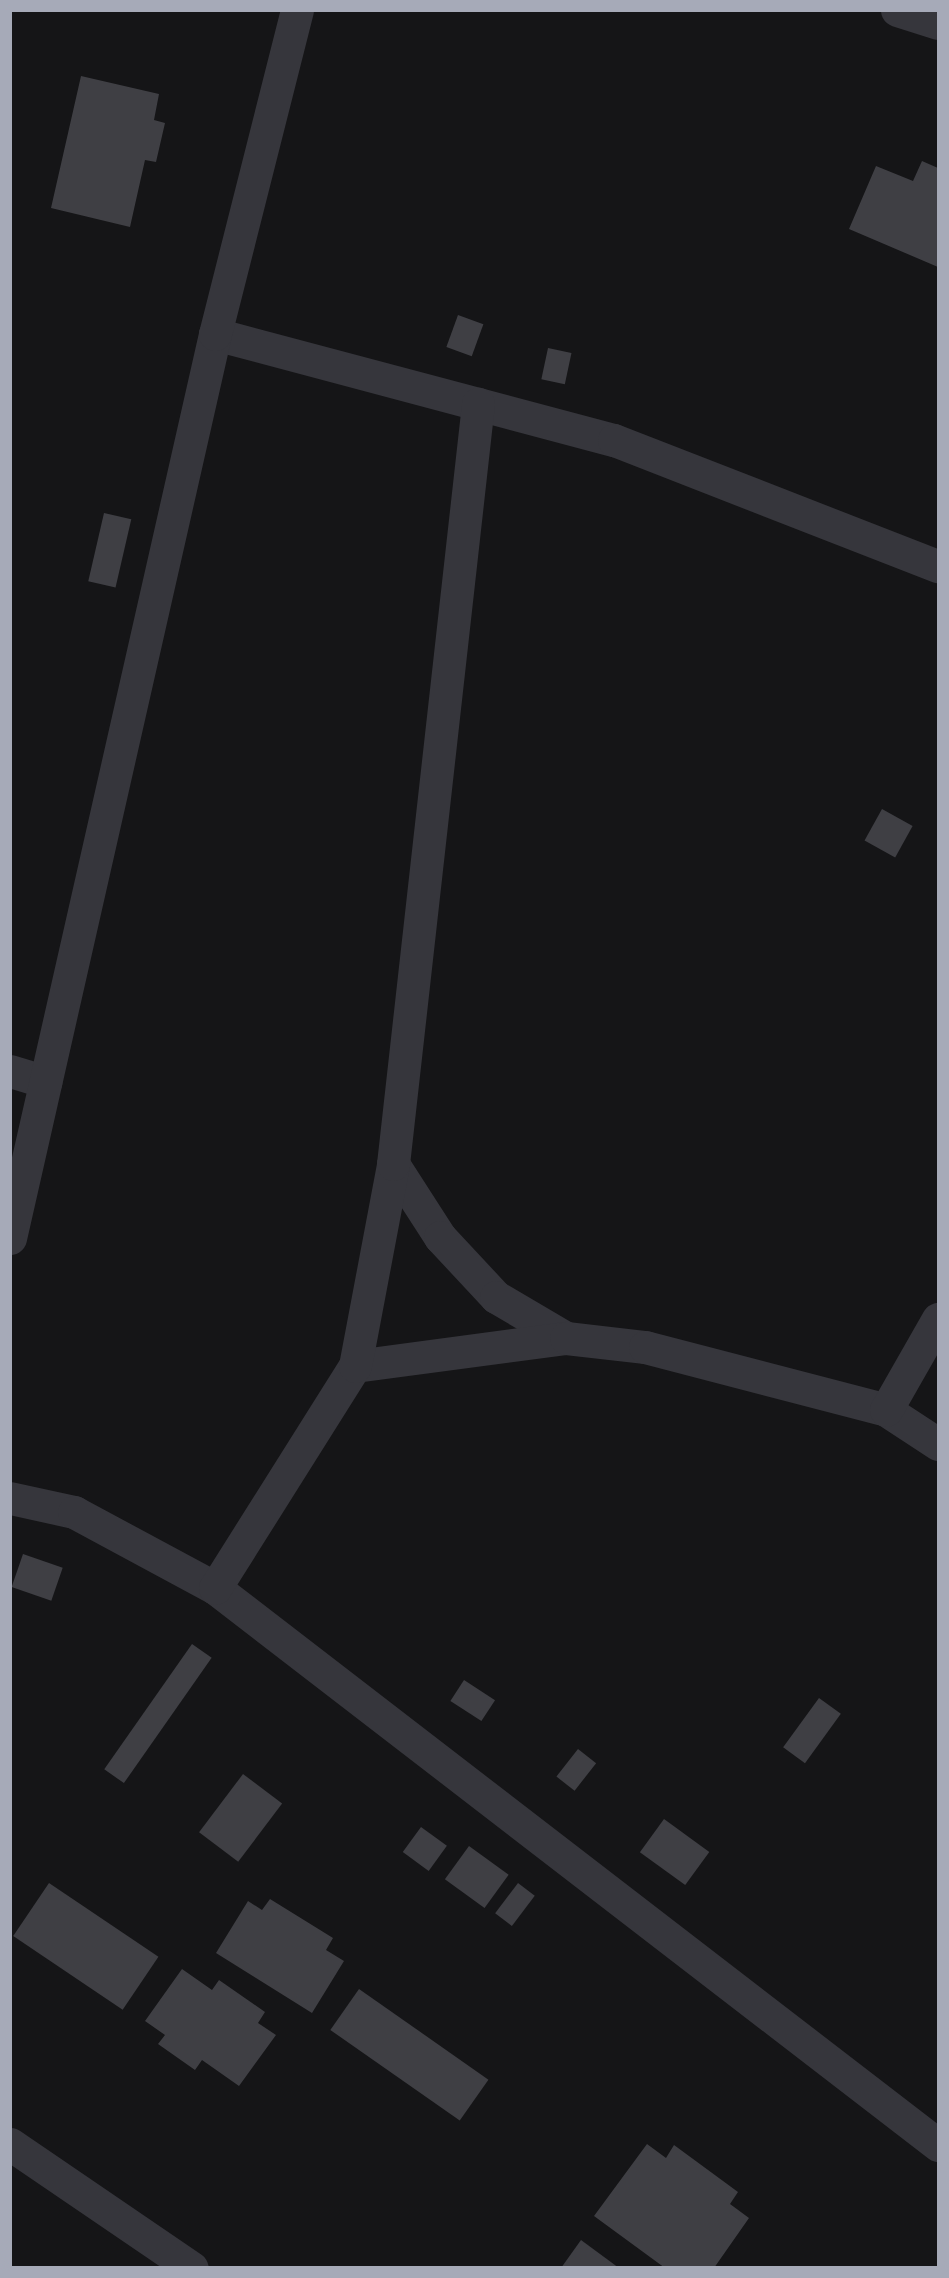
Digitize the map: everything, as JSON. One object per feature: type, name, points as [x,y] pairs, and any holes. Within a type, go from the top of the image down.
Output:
[{"type":"street","points":[[10,1238],[215,334],[297,10]]},
{"type":"street","points":[[897,10],[939,23]]},
{"type":"street","points":[[215,334],[614,440],[939,566]]},
{"type":"street","points":[[215,1588],[355,1366],[393,1164],[478,404]]},
{"type":"street","points":[[10,1071],[45,1082]]},
{"type":"street","points":[[393,1164],[440,1237],[496,1297],[566,1338]]},
{"type":"street","points":[[886,1410],[939,1319]]},
{"type":"street","points":[[355,1366],[566,1338],[645,1347],[886,1410],[939,1444]]},
{"type":"street","points":[[10,1498],[74,1512],[215,1588],[939,2145]]},
{"type":"street","points":[[10,2144],[192,2268]]},
{"type":"building","points":[[81,76],[159,94],[154,120],[165,123],[156,162],[145,160],[130,227],[51,208]]},
{"type":"building","points":[[922,161],[938,168],[938,267],[849,229],[876,166],[913,181]]},
{"type":"building","points":[[458,315],[483,324],[472,356],[446,347]]},
{"type":"building","points":[[548,348],[571,353],[565,384],[541,379]]},
{"type":"building","points":[[104,513],[131,519],[116,588],[88,581]]},
{"type":"building","points":[[882,809],[913,826],[895,857],[865,840]]},
{"type":"building","points":[[23,1554],[63,1568],[51,1601],[12,1587]]},
{"type":"building","points":[[192,1644],[212,1658],[124,1783],[104,1769]]},
{"type":"building","points":[[464,1680],[495,1700],[481,1721],[450,1701]]},
{"type":"building","points":[[819,1698],[841,1714],[805,1763],[783,1747]]},
{"type":"building","points":[[578,1749],[596,1763],[575,1791],[556,1777]]},
{"type":"building","points":[[243,1774],[282,1803],[238,1862],[199,1832]]},
{"type":"building","points":[[664,1819],[709,1852],[685,1885],[640,1852]]},
{"type":"building","points":[[421,1827],[447,1846],[429,1871],[403,1852]]},
{"type":"building","points":[[469,1846],[509,1875],[485,1908],[445,1879]]},
{"type":"building","points":[[49,1883],[158,1957],[123,2010],[13,1936]]},
{"type":"building","points":[[518,1883],[535,1896],[512,1926],[495,1913]]},
{"type":"building","points":[[270,1899],[333,1938],[326,1950],[344,1961],[312,2013],[216,1953],[248,1901],[262,1910]]},
{"type":"building","points":[[182,1969],[212,1990],[219,1980],[265,2012],[258,2023],[276,2035],[239,2086],[202,2060],[195,2070],[158,2044],[165,2035],[145,2021]]},
{"type":"building","points":[[359,1989],[488,2080],[460,2121],[330,2030]]},
{"type":"building","points":[[647,2144],[666,2158],[674,2145],[738,2192],[730,2204],[749,2218],[714,2268],[665,2268],[594,2216]]},
{"type":"building","points":[[581,2240],[619,2268],[561,2268]]}]
